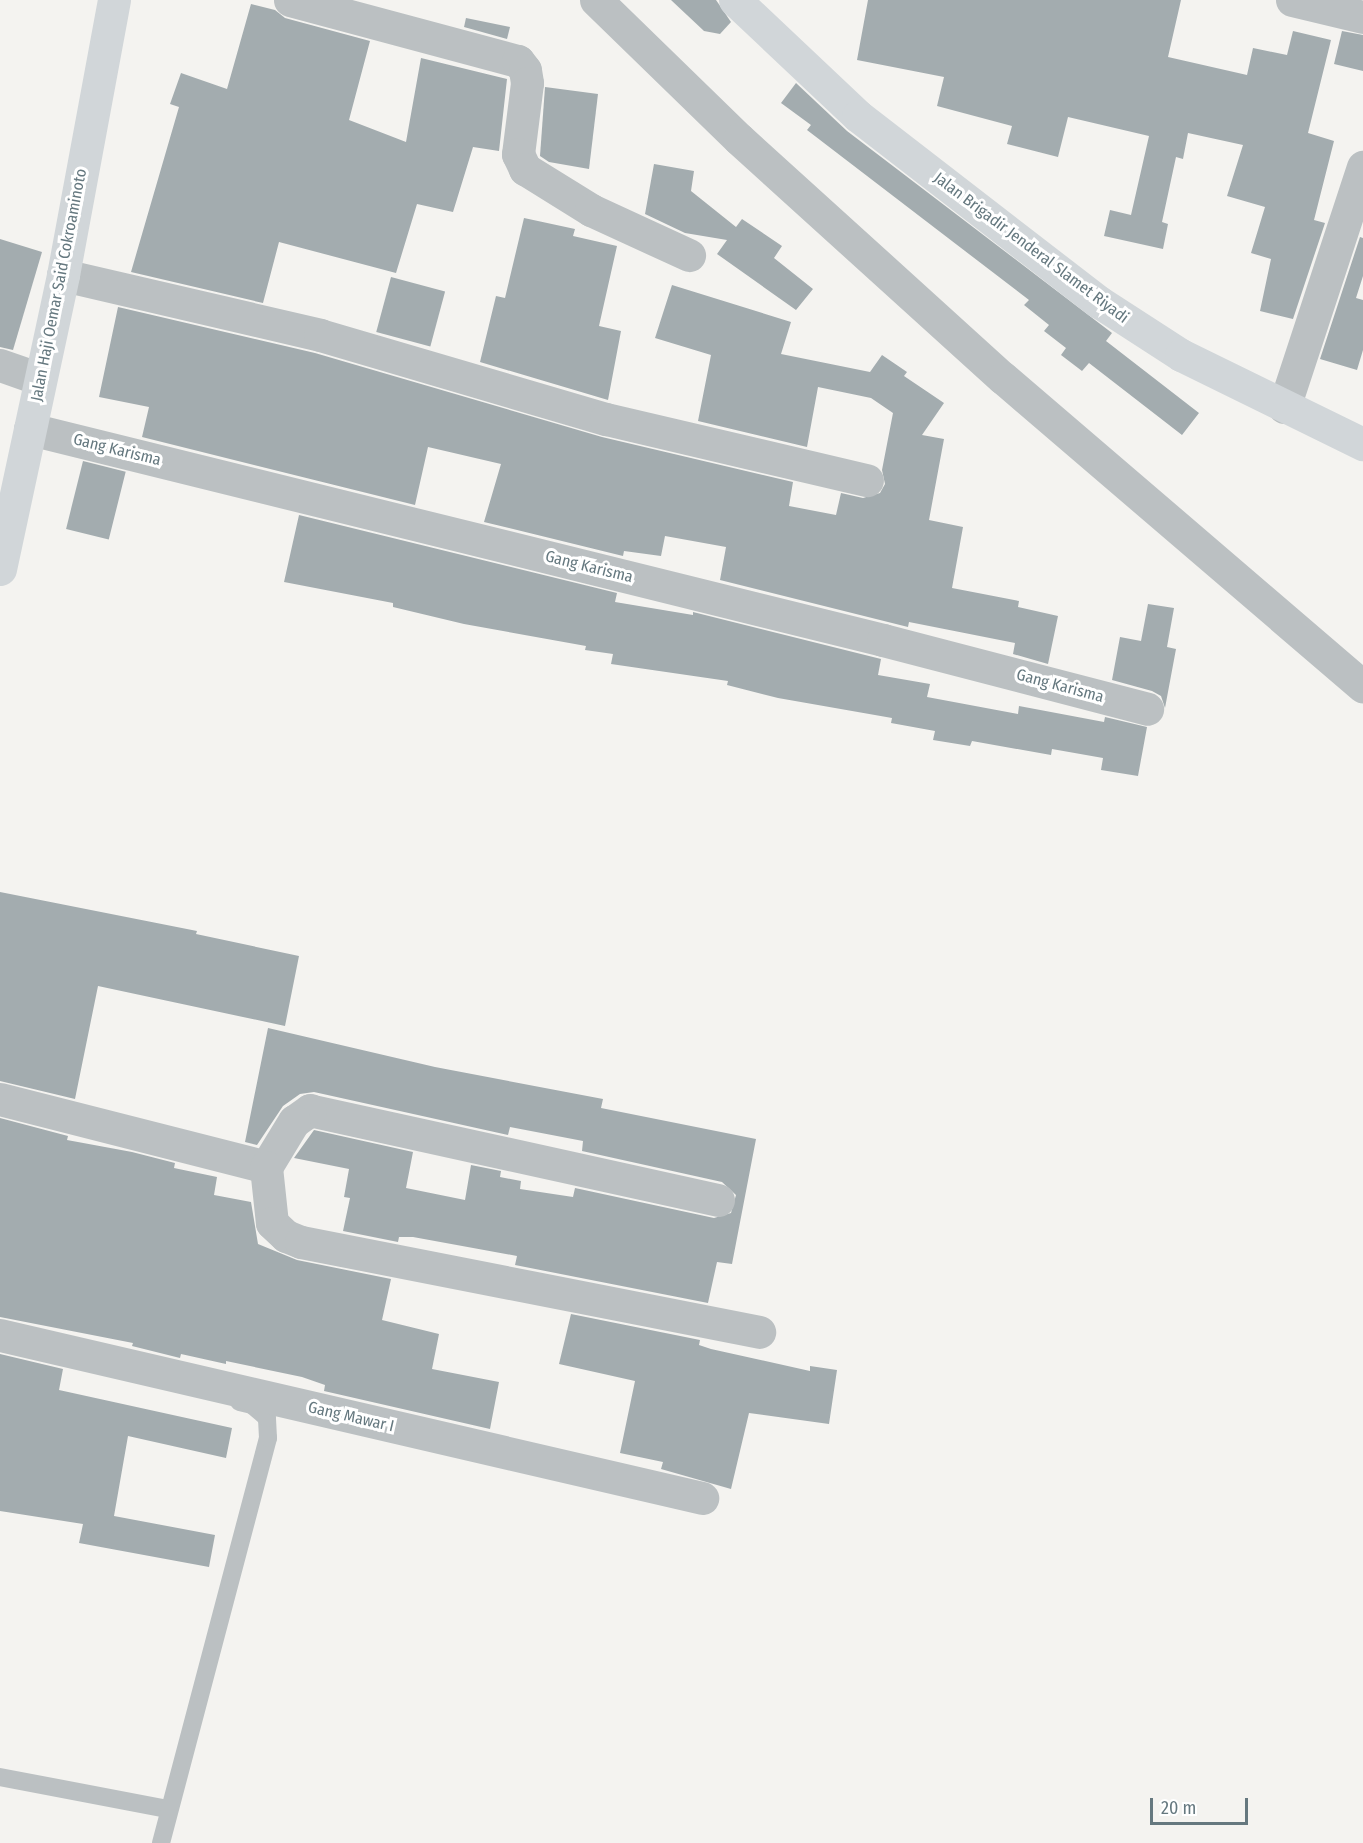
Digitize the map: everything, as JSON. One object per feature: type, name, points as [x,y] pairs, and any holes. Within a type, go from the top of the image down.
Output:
[{"type":"main road","name":"Jalan Haji Oemar Said Cokroaminoto","points":[[0,569],[63,275],[114,0]]},
{"type":"main road","name":"Jalan Brigadir Jenderal Slamet Riyadi","points":[[735,0],[858,116],[1099,302],[1181,355],[1363,444]]},
{"type":"street","points":[[290,0],[518,61],[525,70],[527,82],[518,153],[525,169],[591,210],[689,255]]},
{"type":"street","points":[[596,0],[739,139],[1003,378],[1363,687]]},
{"type":"street","points":[[1292,0],[1363,17]]},
{"type":"street","points":[[1284,407],[1363,167]]},
{"type":"street","points":[[63,275],[320,335],[606,418],[867,480]]},
{"type":"street","points":[[0,365],[40,379]]},
{"type":"street","name":"Gang Karisma","points":[[30,429],[883,640],[1147,709]]},
{"type":"street","points":[[0,1099],[266,1167]]},
{"type":"street","points":[[718,1200],[310,1110],[294,1122],[266,1167],[272,1223],[286,1236],[301,1242],[759,1332]]},
{"type":"street","name":"Gang Mawar I","points":[[0,1335],[702,1498]]},
{"type":"lane","points":[[0,1347],[252,1405],[267,1418],[268,1438],[168,1809],[161,1843]]},
{"type":"lane","points":[[0,1777],[168,1809]]},
{"type":"building","points":[[671,0],[716,0],[731,22],[720,34],[704,31]]},
{"type":"building","points":[[868,0],[1181,0],[1168,57],[1247,75],[1253,48],[1287,55],[1293,31],[1331,40],[1308,133],[1334,141],[1314,220],[1325,223],[1293,319],[1260,311],[1271,259],[1251,253],[1265,207],[1227,196],[1243,145],[1188,133],[1183,159],[1176,157],[1162,222],[1168,224],[1163,249],[1104,236],[1110,210],[1131,215],[1149,136],[1068,117],[1058,157],[1007,144],[1012,126],[937,106],[944,77],[857,60]]},
{"type":"building","points":[[251,4],[275,10],[285,18],[370,41],[349,120],[406,142],[421,58],[507,79],[499,151],[473,147],[453,212],[417,204],[396,273],[279,242],[263,303],[131,272],[179,107],[170,104],[181,73],[227,89]]},
{"type":"building","points":[[466,18],[510,27],[507,39],[464,27]]},
{"type":"building","points":[[1342,31],[1363,35],[1363,71],[1334,64]]},
{"type":"building","points":[[796,83],[847,131],[1112,333],[1106,341],[1199,413],[1182,435],[1089,363],[1082,371],[1061,355],[1066,348],[1044,331],[1049,325],[1024,305],[1029,300],[807,130],[811,125],[781,103]]},
{"type":"building","points":[[545,87],[598,94],[589,169],[549,162],[540,156]]},
{"type":"building","points":[[654,164],[694,171],[691,191],[736,227],[742,219],[782,246],[774,258],[813,289],[796,310],[717,254],[727,240],[685,233],[645,214]]},
{"type":"building","points":[[524,218],[575,229],[573,236],[617,246],[599,326],[621,331],[608,400],[480,362],[496,296],[505,298]]},
{"type":"building","points":[[1360,237],[1363,238],[1363,276],[1356,298],[1363,300],[1363,350],[1357,370],[1320,359]]},
{"type":"building","points":[[0,239],[42,252],[13,350],[0,347]]},
{"type":"building","points":[[391,277],[445,291],[430,347],[376,332]]},
{"type":"building","points":[[672,285],[791,322],[781,354],[870,372],[882,355],[907,372],[904,376],[944,403],[922,435],[944,439],[929,520],[963,527],[952,588],[1019,601],[1018,607],[1058,616],[1048,664],[1013,654],[1015,643],[909,622],[908,627],[720,580],[726,547],[665,536],[661,556],[624,551],[623,556],[484,522],[501,464],[428,447],[415,505],[142,437],[149,407],[99,397],[118,307],[315,353],[602,437],[793,482],[789,506],[836,515],[841,493],[863,498],[880,493],[885,484],[882,470],[893,413],[871,398],[818,387],[807,447],[698,421],[711,355],[655,338]]},
{"type":"building","points":[[83,461],[126,472],[109,540],[66,529]]},
{"type":"building","points":[[299,515],[617,593],[615,602],[693,615],[693,612],[881,659],[878,675],[930,684],[927,697],[1018,714],[1019,706],[1104,722],[1105,717],[1147,727],[1138,776],[1101,770],[1103,758],[1052,749],[1051,755],[972,741],[970,746],[933,740],[935,731],[891,723],[892,718],[778,698],[727,685],[728,681],[611,664],[613,654],[585,650],[586,646],[464,624],[393,607],[393,603],[284,582]]},
{"type":"building","points":[[1148,604],[1174,608],[1167,647],[1176,649],[1165,708],[1161,696],[1152,691],[1112,680],[1120,637],[1141,641]]},
{"type":"building","points":[[0,892],[197,931],[196,934],[299,956],[285,1026],[98,986],[75,1099],[0,1081]]},
{"type":"building","points":[[268,1028],[435,1067],[603,1099],[601,1108],[756,1139],[732,1264],[717,1262],[708,1303],[515,1265],[517,1256],[413,1237],[399,1237],[398,1242],[343,1231],[350,1198],[344,1197],[349,1169],[294,1158],[314,1130],[413,1152],[406,1188],[465,1200],[471,1165],[501,1171],[500,1177],[521,1181],[520,1189],[573,1197],[575,1188],[714,1218],[731,1213],[736,1195],[722,1182],[582,1151],[583,1141],[510,1127],[508,1135],[314,1092],[300,1094],[283,1106],[257,1145],[245,1142]]},
{"type":"building","points":[[0,1118],[68,1136],[67,1140],[132,1152],[175,1163],[174,1168],[217,1177],[214,1195],[251,1202],[258,1244],[297,1260],[391,1279],[382,1320],[439,1334],[432,1369],[499,1382],[490,1429],[324,1391],[325,1385],[302,1377],[226,1361],[226,1364],[181,1354],[180,1358],[132,1346],[133,1343],[0,1317]]},
{"type":"building","points":[[571,1314],[700,1340],[699,1345],[711,1349],[810,1371],[810,1366],[837,1370],[829,1424],[749,1413],[731,1489],[661,1469],[663,1462],[620,1453],[635,1381],[559,1364]]},
{"type":"building","points":[[0,1354],[63,1369],[59,1390],[232,1428],[226,1458],[128,1436],[114,1516],[215,1535],[209,1567],[79,1543],[83,1524],[0,1511]]}]
